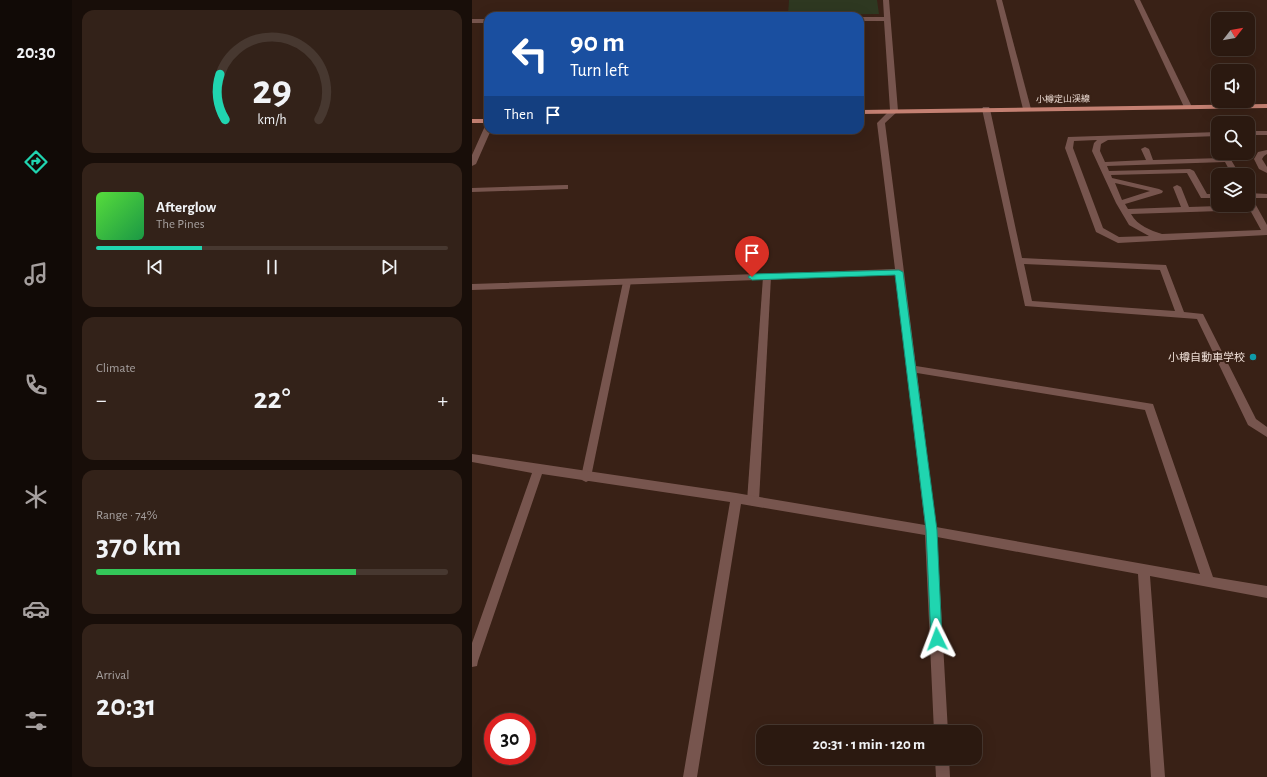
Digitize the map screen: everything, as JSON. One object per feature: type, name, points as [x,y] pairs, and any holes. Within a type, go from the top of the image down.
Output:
[{"type":"main road","name":"小樽定山渓線","points":[[864,112],[1267,106]]},
{"type":"main road","points":[[472,122],[484,121]]},
{"type":"street","points":[[886,0],[894,111],[881,123],[931,530],[941,725]]},
{"type":"street","points":[[999,0],[1027,109]]},
{"type":"street","points":[[1137,0],[1188,107]]},
{"type":"street","points":[[864,20],[887,19]]},
{"type":"street","points":[[472,22],[484,21]]},
{"type":"street","points":[[986,110],[1028,304],[1200,316],[1252,422],[1267,433]]},
{"type":"street","points":[[1255,134],[1267,133]]},
{"type":"street","points":[[472,164],[485,134]]},
{"type":"street","points":[[1211,134],[1071,139],[1069,148],[1099,230],[1118,240],[1267,232],[1255,209]]},
{"type":"street","points":[[1106,138],[1098,143],[1096,151],[1125,212],[1132,224],[1147,232],[1162,237]]},
{"type":"street","points":[[1145,149],[1150,162]]},
{"type":"street","points":[[1267,152],[1261,154],[1258,159],[1262,167],[1267,171]]},
{"type":"street","points":[[1102,164],[1211,157]]},
{"type":"street","points":[[1108,176],[1190,171],[1204,196],[1211,196]]},
{"type":"street","points":[[1108,176],[1159,191],[1120,203]]},
{"type":"street","points":[[472,190],[566,187]]},
{"type":"street","points":[[1177,187],[1186,209]]},
{"type":"street","points":[[1255,196],[1267,196]]},
{"type":"street","points":[[1125,212],[1211,208]]},
{"type":"street","points":[[1019,261],[1163,267],[1181,315]]},
{"type":"street","points":[[472,287],[899,272]]},
{"type":"street","points":[[753,501],[767,277]]},
{"type":"street","points":[[586,477],[627,282]]},
{"type":"street","points":[[912,369],[1149,407],[1209,582]]},
{"type":"street","points":[[472,458],[538,470],[736,498],[931,530],[1267,592]]},
{"type":"street","points":[[472,661],[538,470]]},
{"type":"street","points":[[690,777],[736,498]]},
{"type":"street","points":[[1144,570],[1158,777]]},
{"type":"street","points":[[942,765],[943,777]]},
{"type":"green space","points":[[789,0],[877,0],[879,14],[864,14],[864,12],[788,12]]},
{"type":"place","name":"小樽自動車学校","points":[[1253,357]]},
{"type":"route","points":[[752,277],[899,272],[931,530],[937,639]]}]
